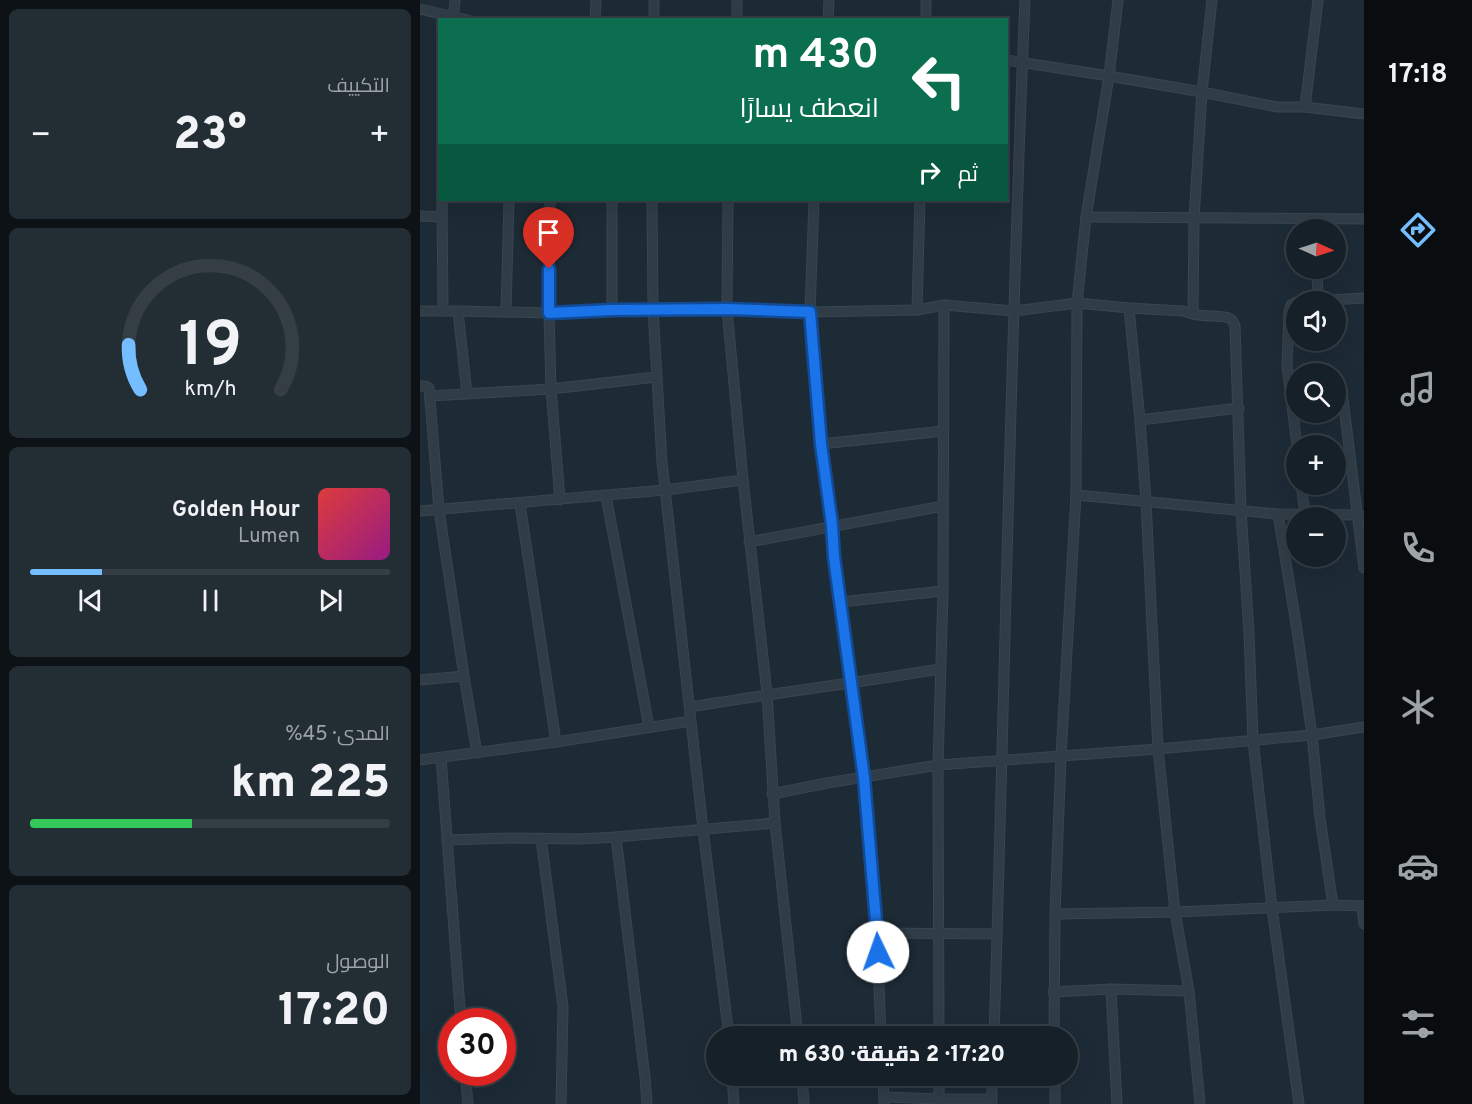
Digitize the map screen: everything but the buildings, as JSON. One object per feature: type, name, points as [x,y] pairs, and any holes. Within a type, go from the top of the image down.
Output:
[{"type":"street","points":[[420,9],[453,18],[455,0]]},
{"type":"street","points":[[595,18],[596,0]]},
{"type":"street","points":[[654,0],[654,18]]},
{"type":"street","points":[[736,18],[737,0]]},
{"type":"street","points":[[828,18],[829,0]]},
{"type":"street","points":[[926,0],[926,18]]},
{"type":"street","points":[[993,1026],[1025,0]]},
{"type":"street","points":[[1054,1026],[1060,756],[1076,495],[1077,303],[1086,218],[1109,76],[1118,0]]},
{"type":"street","points":[[1193,314],[1194,218],[1202,92],[1212,0]]},
{"type":"street","points":[[1305,107],[1318,0]]},
{"type":"street","points":[[1008,60],[1202,92],[1277,107],[1305,107],[1364,114]]},
{"type":"street","points":[[442,201],[443,311]]},
{"type":"street","points":[[506,312],[509,201]]},
{"type":"street","points":[[550,201],[551,389],[560,500]]},
{"type":"street","points":[[612,201],[612,310]]},
{"type":"street","points":[[652,201],[656,377],[665,490],[728,1026]]},
{"type":"street","points":[[728,201],[727,309],[742,480],[767,693],[772,794],[797,1026]]},
{"type":"street","points":[[814,201],[810,312],[821,444],[834,557],[864,778],[877,933],[881,1026]]},
{"type":"street","points":[[917,310],[920,201]]},
{"type":"street","points":[[420,216],[442,217]]},
{"type":"street","points":[[1086,218],[1364,219]]},
{"type":"street","points":[[1346,301],[1363,302]]},
{"type":"street","points":[[420,311],[549,313],[727,309],[810,312],[917,310],[944,305],[1014,311],[1077,303],[1183,311],[1202,317],[1232,320],[1235,326],[1241,510],[1253,740],[1272,908],[1299,1104]]},
{"type":"street","points":[[939,1026],[938,765],[943,591],[944,305]]},
{"type":"street","points":[[1129,308],[1146,501],[1158,749],[1174,912],[1189,991],[1200,1104]]},
{"type":"street","points":[[458,311],[467,394]]},
{"type":"street","points":[[1288,351],[1287,366],[1296,435]]},
{"type":"street","points":[[430,396],[551,389],[656,377]]},
{"type":"street","points":[[420,386],[427,387],[430,396],[439,510],[477,753]]},
{"type":"street","points":[[1140,420],[1239,408]]},
{"type":"street","points":[[1346,419],[1360,516],[1364,568]]},
{"type":"street","points":[[821,444],[944,430]]},
{"type":"street","points":[[420,511],[606,496],[742,480]]},
{"type":"street","points":[[1076,495],[1286,514]]},
{"type":"street","points":[[606,496],[649,727]]},
{"type":"street","points":[[520,504],[556,742]]},
{"type":"street","points":[[749,542],[943,506]]},
{"type":"street","points":[[1278,514],[1312,735],[1320,818],[1333,905]]},
{"type":"street","points":[[840,602],[943,591]]},
{"type":"street","points":[[690,707],[767,693],[850,684],[940,669]]},
{"type":"street","points":[[420,680],[464,676]]},
{"type":"street","points":[[420,760],[691,721]]},
{"type":"street","points":[[772,794],[938,765],[1158,749],[1312,735],[1364,727]]},
{"type":"street","points":[[441,758],[460,1008]]},
{"type":"street","points":[[447,840],[580,839],[775,823]]},
{"type":"street","points":[[616,837],[645,1077],[646,1104]]},
{"type":"street","points":[[541,838],[563,1007],[561,1104]]},
{"type":"street","points":[[1055,914],[1174,912],[1333,905],[1363,906],[1364,924]]},
{"type":"street","points":[[877,933],[997,934]]},
{"type":"street","points":[[1053,992],[1111,989],[1189,991]]},
{"type":"street","points":[[1111,989],[1117,1104]]},
{"type":"street","points":[[466,1086],[468,1104]]},
{"type":"street","points":[[733,1086],[734,1104]]},
{"type":"street","points":[[803,1086],[804,1104]]},
{"type":"street","points":[[939,1086],[939,1102]]},
{"type":"street","points":[[1055,1086],[1055,1104]]},
{"type":"street","points":[[884,1100],[992,1101]]},
{"type":"route","points":[[549,269],[549,313],[727,309],[810,312],[821,444],[834,557],[864,778],[878,952]]}]
